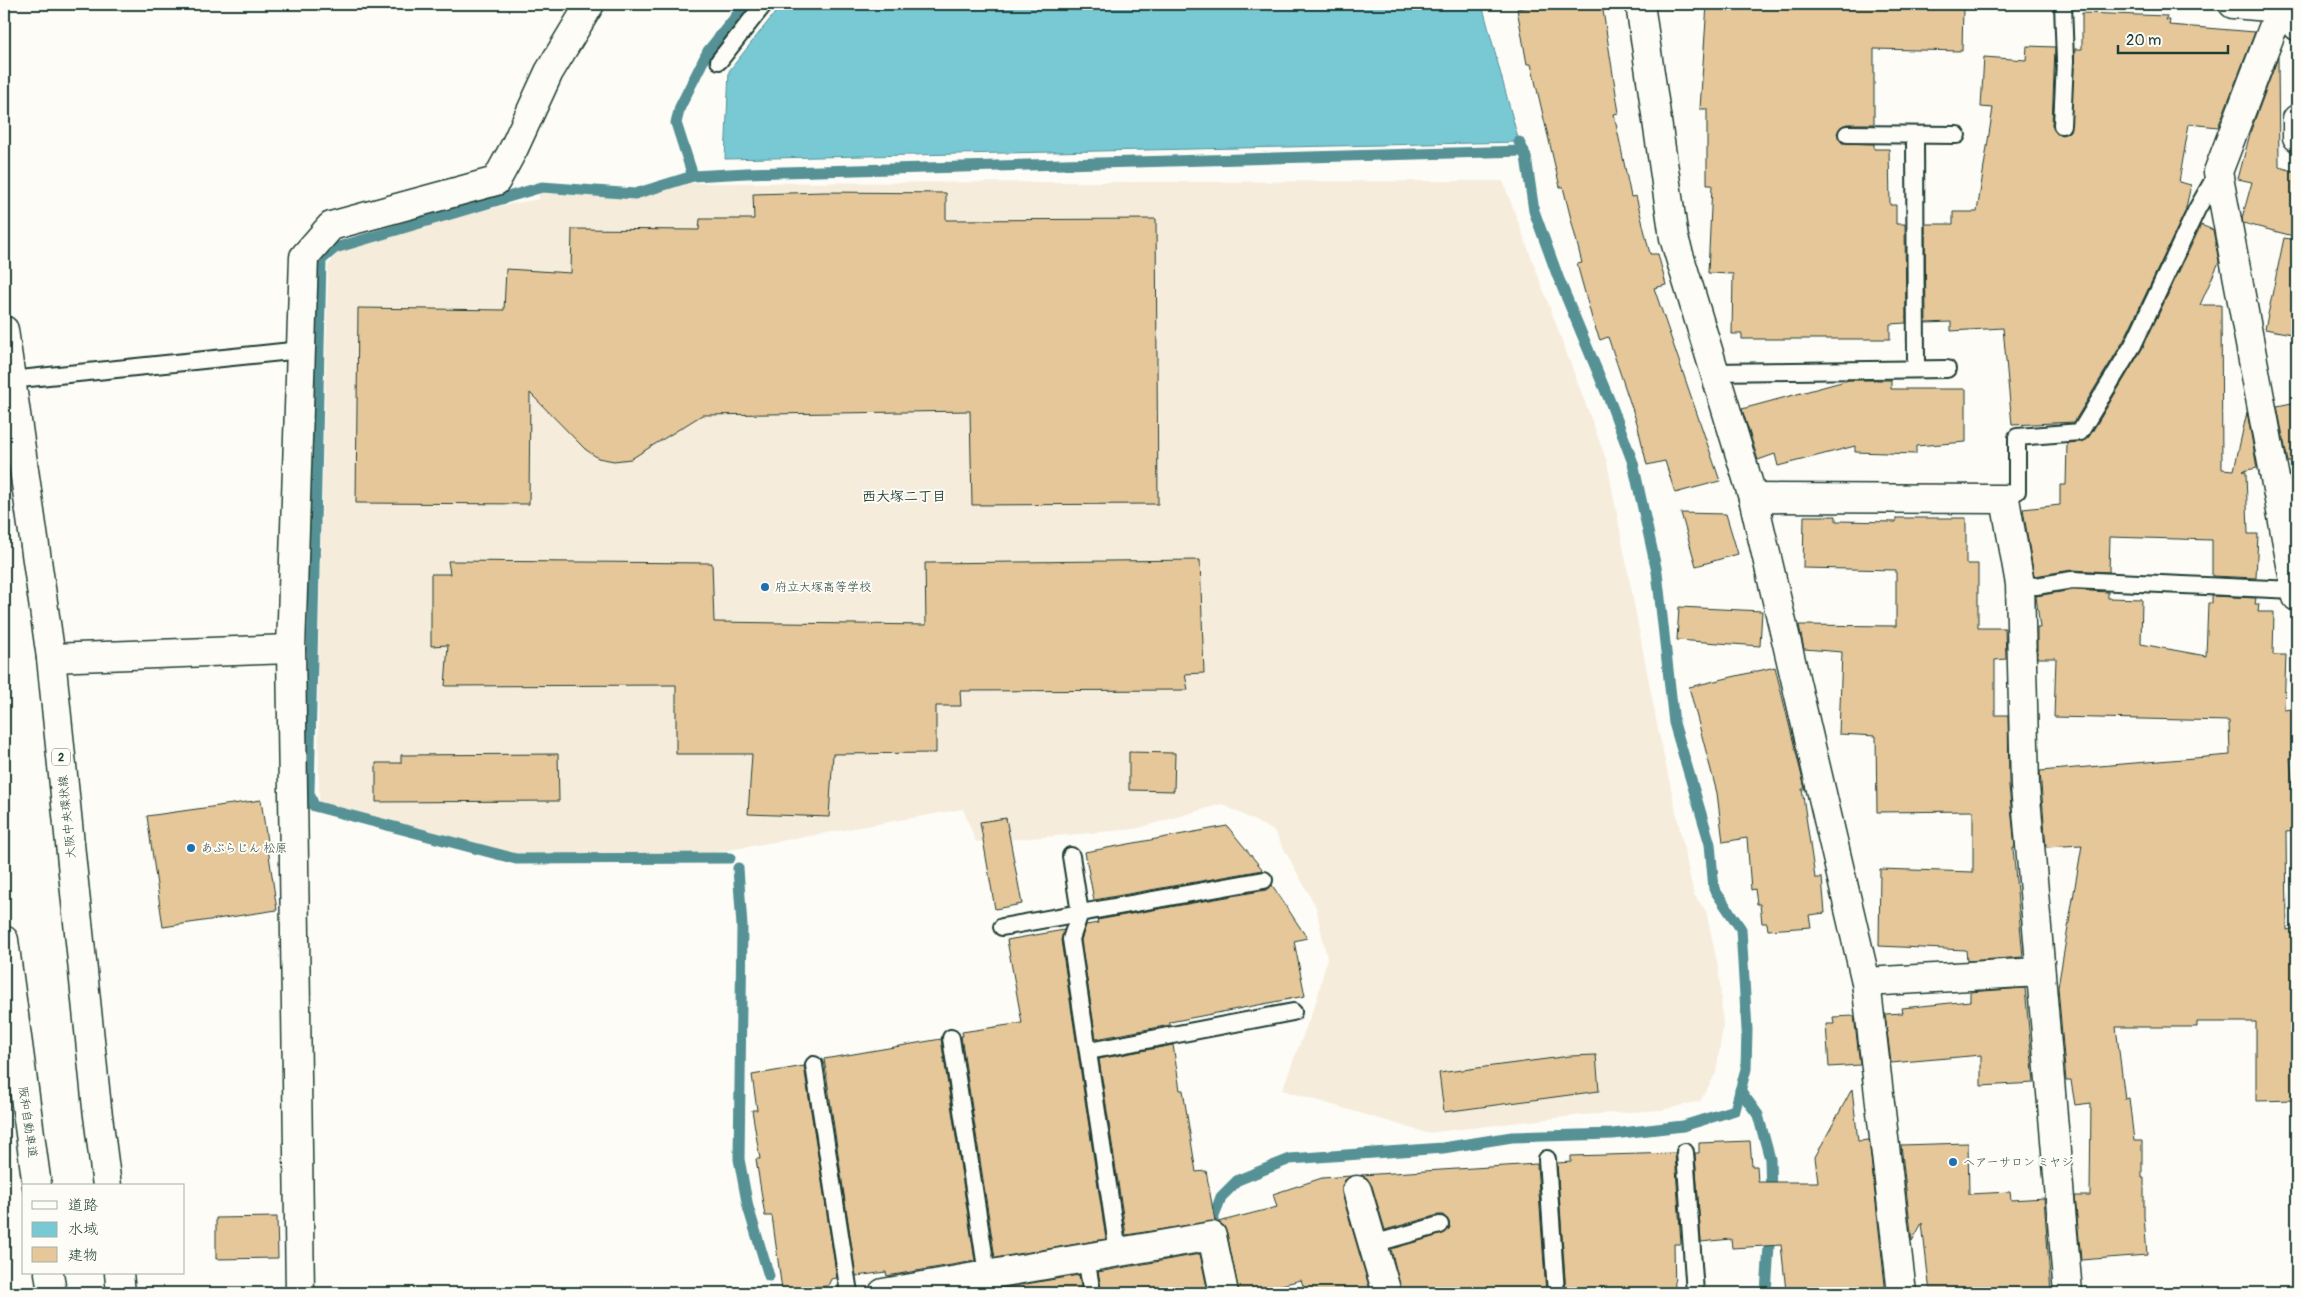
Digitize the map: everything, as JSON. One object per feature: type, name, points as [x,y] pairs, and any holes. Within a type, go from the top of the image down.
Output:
[{"type":"main road","points":[[300,1293],[291,650],[304,257],[331,226],[496,181],[514,148],[549,72],[590,4]]},
{"type":"main road","points":[[1640,4],[1674,238],[1753,498],[1866,982],[1902,1293]]},
{"type":"main road","points":[[2233,4],[2286,12],[2218,172],[2288,492],[2297,594]]},
{"type":"main road","points":[[2297,119],[2297,138]]},
{"type":"main road","name":"大阪中央環状線","points":[[4,330],[51,658],[97,1108],[107,1184]]},
{"type":"main road","points":[[1753,498],[2005,499],[2020,584],[2025,786],[2039,972],[2068,1293]]},
{"type":"main road","points":[[51,658],[291,650]]},
{"type":"main road","name":"阪和自動車道","points":[[4,940],[37,1184]]},
{"type":"main road","points":[[1866,982],[2039,972]]},
{"type":"main road","points":[[1357,1190],[1387,1293]]},
{"type":"main road","points":[[883,1293],[960,1286],[987,1274],[1212,1236],[1224,1293]]},
{"type":"main road","points":[[49,1274],[52,1293]]},
{"type":"main road","points":[[119,1274],[122,1293]]},
{"type":"lane","points":[[719,61],[764,4]]},
{"type":"lane","points":[[2062,125],[2065,61],[2063,4]]},
{"type":"lane","points":[[1847,134],[1957,135]]},
{"type":"lane","points":[[1915,135],[1916,369]]},
{"type":"lane","points":[[2005,499],[2017,491],[2017,437],[2080,432],[2134,345],[2197,208],[2218,172]]},
{"type":"lane","points":[[10,380],[301,350]]},
{"type":"lane","points":[[1714,372],[1947,368]]},
{"type":"lane","points":[[2020,584],[2036,586],[2072,580],[2297,594]]},
{"type":"lane","points":[[1071,856],[1080,913],[1071,939],[1118,1252]]},
{"type":"lane","points":[[1002,927],[1264,880]]},
{"type":"lane","points":[[1088,1051],[1293,1012]]},
{"type":"lane","points":[[951,1038],[987,1274]]},
{"type":"lane","points":[[814,1065],[849,1293]]},
{"type":"lane","points":[[1685,1152],[1695,1293]]},
{"type":"lane","points":[[1547,1158],[1556,1293]]},
{"type":"lane","points":[[1373,1244],[1440,1226]]},
{"type":"lane","points":[[1086,1258],[1092,1293]]},
{"type":"shaded area","points":[[1503,181],[1607,462],[1657,724],[1694,895],[1706,911],[1719,971],[1723,1027],[1716,1073],[1700,1101],[1662,1110],[1582,1115],[1427,1133],[1282,1090],[1317,999],[1327,958],[1316,907],[1274,831],[1222,804],[1135,829],[976,842],[963,809],[706,854],[506,856],[319,805],[318,668],[328,266],[340,249],[501,206],[539,199],[539,193],[636,198],[691,183]]},
{"type":"water","points":[[782,4],[1476,4],[1483,8],[1519,142],[725,159],[729,71]]},
{"type":"building","points":[[1549,4],[1602,4],[1619,113],[1614,114],[1631,197],[1636,196],[1650,254],[1658,254],[1666,285],[1654,288],[1720,481],[1675,493],[1665,461],[1647,465],[1637,423],[1608,337],[1600,340],[1593,322],[1577,264],[1582,263],[1563,187],[1560,187],[1531,64],[1527,64],[1517,9]]},
{"type":"building","points":[[1707,4],[1940,4],[1940,6],[1963,7],[1962,51],[1874,49],[1874,124],[1847,124],[1842,126],[1837,133],[1842,143],[1874,144],[1874,149],[1889,149],[1890,205],[1896,205],[1896,224],[1905,224],[1906,323],[1890,324],[1890,339],[1742,339],[1742,334],[1732,334],[1733,274],[1708,273],[1712,185],[1707,185],[1707,109],[1700,109]]},
{"type":"building","points":[[2082,13],[2167,16],[2166,20],[2170,20],[2169,25],[2255,32],[2218,127],[2189,124],[2179,182],[2191,185],[2185,212],[2124,340],[2074,422],[2012,425],[2003,328],[1951,331],[1951,322],[1926,323],[1925,224],[1953,224],[1953,212],[1977,212],[1993,108],[1981,107],[1984,57],[2026,60],[2027,46],[2055,47],[2052,125],[2057,134],[2062,135],[2070,131],[2075,49],[2082,49]]},
{"type":"building","points":[[2278,57],[2279,167],[2297,172],[2297,237],[2243,223],[2242,218],[2252,182],[2238,179],[2251,130]]},
{"type":"building","points":[[825,192],[946,193],[946,220],[1156,219],[1158,504],[972,505],[970,411],[702,415],[631,459],[614,461],[598,458],[585,449],[530,393],[529,504],[356,503],[358,308],[504,310],[506,269],[571,273],[572,229],[699,230],[700,219],[754,219],[753,194]]},
{"type":"building","points":[[2201,225],[2213,230],[2219,262],[2200,305],[2221,305],[2222,469],[2234,470],[2247,412],[2257,468],[2242,471],[2246,472],[2248,534],[2258,534],[2256,578],[2212,576],[2212,540],[2110,537],[2109,572],[2072,570],[2034,576],[2023,509],[2060,505],[2060,485],[2066,485],[2067,443],[2081,442],[2089,437],[2142,349]]},
{"type":"building","points":[[2284,238],[2297,240],[2297,335],[2265,329]]},
{"type":"building","points":[[1849,380],[1891,380],[1891,389],[1966,389],[1966,442],[1916,446],[1916,454],[1855,452],[1855,446],[1778,466],[1775,454],[1758,460],[1742,409]]},
{"type":"building","points":[[2297,402],[2297,459],[2288,462],[2277,406]]},
{"type":"building","points":[[1681,513],[1726,514],[1738,554],[1696,566]]},
{"type":"building","points":[[1804,516],[1836,516],[1836,521],[1896,522],[1896,518],[1966,518],[1966,564],[1978,564],[1978,628],[2005,628],[2006,659],[1995,660],[1995,715],[2008,715],[2009,786],[2023,957],[1967,961],[1966,950],[1879,946],[1880,869],[1973,872],[1973,811],[1877,812],[1876,736],[1839,734],[1842,652],[1804,649],[1799,625],[1896,626],[1896,570],[1803,568]]},
{"type":"building","points":[[1200,560],[1204,673],[1185,674],[1188,690],[960,691],[961,706],[936,706],[936,753],[833,754],[829,817],[748,814],[752,754],[676,754],[676,685],[445,686],[448,645],[431,646],[431,574],[450,574],[448,561],[712,563],[714,622],[926,625],[925,563]]},
{"type":"building","points":[[2073,590],[2108,592],[2108,598],[2142,599],[2141,644],[2206,656],[2208,603],[2212,603],[2212,596],[2256,598],[2255,604],[2259,604],[2258,612],[2274,612],[2273,655],[2286,655],[2284,710],[2297,708],[2297,758],[2290,758],[2297,831],[2286,832],[2287,930],[2297,928],[2297,1100],[2256,1101],[2256,1022],[2197,1022],[2197,1027],[2116,1027],[2125,1099],[2129,1098],[2134,1141],[2142,1141],[2142,1178],[2144,1178],[2147,1255],[2081,1260],[2075,1196],[2090,1196],[2091,1103],[2075,1105],[2071,1081],[2066,1081],[2058,987],[2082,845],[2046,847],[2040,771],[2230,755],[2229,721],[2054,717],[2056,658],[2037,658],[2037,628],[2040,628],[2036,596]]},
{"type":"building","points":[[1679,607],[1762,611],[1760,646],[1677,640]]},
{"type":"building","points":[[1775,667],[1805,789],[1802,789],[1815,878],[1822,878],[1825,913],[1809,915],[1811,927],[1768,930],[1767,923],[1762,923],[1760,904],[1757,904],[1755,889],[1751,890],[1747,838],[1723,842],[1717,793],[1689,687]]},
{"type":"building","points":[[1129,752],[1175,753],[1174,791],[1129,790]]},
{"type":"building","points":[[558,754],[559,801],[376,802],[376,763],[401,763],[401,755]]},
{"type":"building","points":[[261,800],[277,910],[163,927],[147,816]]},
{"type":"building","points":[[1006,818],[1022,904],[995,909],[980,822]]},
{"type":"building","points":[[1227,826],[1263,870],[1094,900],[1085,852]]},
{"type":"building","points":[[1272,885],[1307,938],[1294,941],[1305,996],[1170,1022],[1170,1025],[1096,1039],[1081,940],[1086,925],[1098,923],[1097,920],[1266,890]]},
{"type":"building","points":[[1064,930],[1061,940],[1106,1239],[995,1258],[961,1036],[963,1036],[962,1032],[1022,1023],[1007,940]]},
{"type":"building","points":[[2025,988],[2034,1083],[1981,1086],[1981,1055],[1891,1063],[1885,1014],[1903,1013],[1902,1008],[1970,1001],[1970,992]]},
{"type":"building","points":[[1854,1016],[1860,1065],[1829,1067],[1826,1024],[1834,1024],[1833,1017]]},
{"type":"building","points":[[941,1039],[975,1261],[887,1276],[886,1272],[856,1276],[824,1059]]},
{"type":"building","points":[[1173,1045],[1180,1090],[1183,1090],[1196,1172],[1206,1171],[1215,1221],[1126,1235],[1099,1059]]},
{"type":"building","points":[[1596,1055],[1599,1091],[1444,1112],[1439,1073],[1570,1056]]},
{"type":"building","points":[[804,1066],[837,1278],[831,1279],[828,1286],[782,1290],[772,1216],[765,1216],[756,1159],[760,1159],[752,1110],[757,1110],[752,1075]]},
{"type":"building","points":[[1852,1089],[1858,1141],[1869,1140],[1885,1285],[1881,1293],[1796,1293],[1796,1290],[1786,1291],[1781,1245],[1732,1248],[1731,1239],[1701,1242],[1695,1153],[1699,1153],[1699,1143],[1750,1141],[1752,1166],[1757,1166],[1758,1182],[1818,1182],[1815,1157]]},
{"type":"building","points":[[1968,1143],[1969,1194],[2010,1192],[2011,1200],[2044,1198],[2051,1293],[1930,1293],[1922,1223],[1912,1241],[1901,1145]]},
{"type":"building","points":[[1675,1153],[1681,1244],[1674,1244],[1675,1293],[1566,1293],[1557,1163],[1571,1162],[1571,1156]]},
{"type":"building","points":[[1537,1164],[1546,1293],[1402,1293],[1391,1249],[1443,1234],[1450,1228],[1449,1222],[1443,1215],[1438,1215],[1385,1230],[1372,1186],[1367,1178],[1361,1175]]},
{"type":"building","points":[[1351,1176],[1345,1180],[1342,1186],[1342,1194],[1371,1293],[1306,1293],[1301,1280],[1250,1293],[1239,1293],[1227,1233],[1224,1226],[1218,1222],[1277,1207],[1273,1194],[1322,1178]]},
{"type":"building","points":[[277,1217],[278,1258],[216,1259],[216,1218]]},
{"type":"building","points":[[1200,1254],[1208,1293],[1102,1293],[1098,1272]]},
{"type":"building","points":[[1079,1275],[1082,1293],[973,1293]]},
{"type":"waterway","points":[[730,858],[516,859],[314,806],[309,793],[321,260],[335,248],[542,187],[635,194],[693,176],[676,123],[680,107],[708,51],[746,4]]},
{"type":"waterway","points":[[1213,1219],[1221,1197],[1238,1180],[1290,1159],[1443,1148],[1512,1137],[1613,1134],[1683,1126],[1735,1110],[1746,1069],[1747,1030],[1741,929],[1714,889],[1710,844],[1674,723],[1657,572],[1633,463],[1611,404],[1558,277],[1534,211],[1526,157],[1519,142]]},
{"type":"waterway","points":[[693,176],[1524,151]]},
{"type":"waterway","points":[[738,868],[742,926],[739,1159],[748,1207],[769,1276]]},
{"type":"waterway","points":[[1740,1090],[1758,1115],[1770,1159],[1771,1197]]},
{"type":"waterway","points":[[1766,1293],[1770,1230]]},
{"type":"place","name":"府立大塚高等学校","points":[[765,587]]},
{"type":"place","name":"あぶらじん 松原","points":[[191,848]]},
{"type":"place","name":"ヘアーサロン ミヤジ","points":[[1953,1162]]},
{"type":"district","name":"西大塚二丁目","points":[[904,496]]}]
